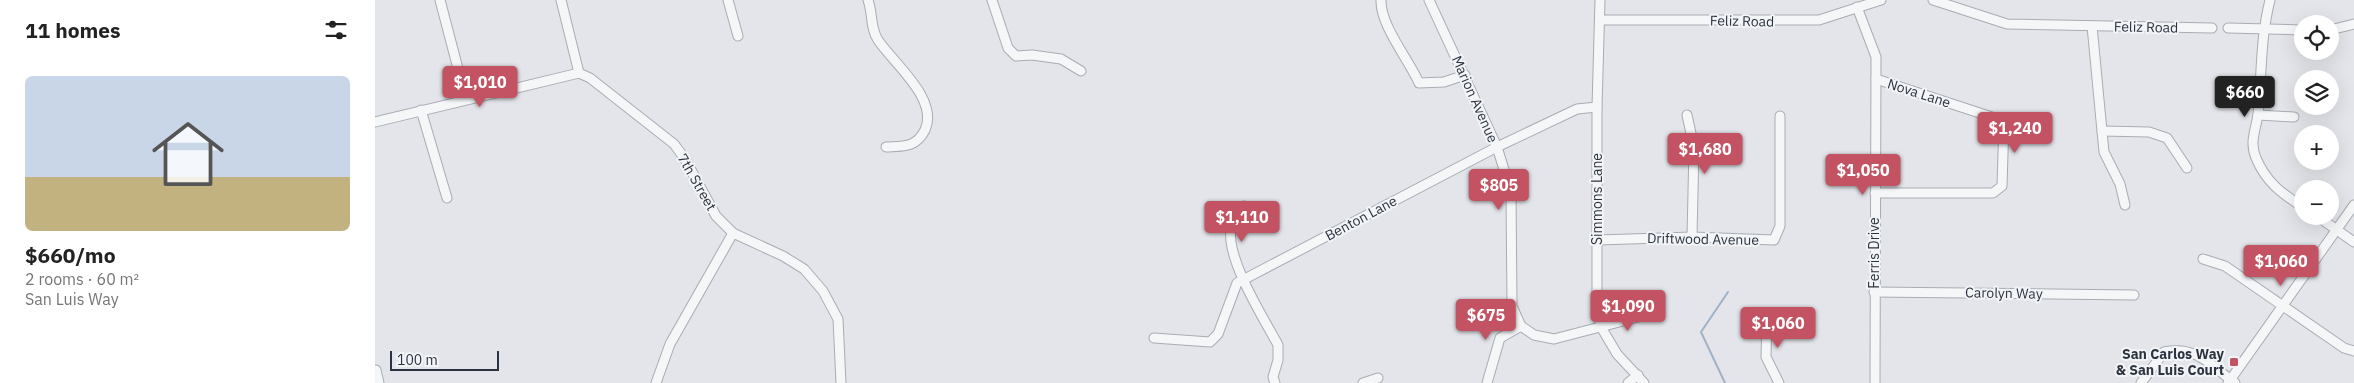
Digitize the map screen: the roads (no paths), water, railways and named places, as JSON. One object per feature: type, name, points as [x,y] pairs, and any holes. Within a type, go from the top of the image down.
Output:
[{"type":"street","points":[[440,0],[466,99]]},
{"type":"street","points":[[375,122],[579,73],[561,0]]},
{"type":"street","points":[[728,0],[738,36]]},
{"type":"street","points":[[868,0],[874,33],[921,94],[927,106],[928,118],[922,136],[915,143],[907,146],[886,146]]},
{"type":"street","points":[[992,0],[1008,48],[1013,54],[1017,56],[1061,59],[1081,71]]},
{"type":"street","points":[[1381,0],[1381,8],[1388,25],[1419,83],[1444,82],[1465,75]]},
{"type":"street","name":"Marion Avenue","points":[[1429,0],[1497,147],[1511,192],[1512,306],[1521,326]]},
{"type":"street","name":"Simmons Lane","points":[[1601,0],[1597,107],[1597,304],[1601,327],[1617,354],[1645,383]]},
{"type":"street","name":"Feliz Road","points":[[1601,20],[1790,22],[1819,20],[1881,0]]},
{"type":"street","name":"Feliz Road","points":[[1933,0],[2007,24],[2212,28]]},
{"type":"street","points":[[2270,0],[2263,28],[2258,115],[2252,139],[2255,158],[2267,178],[2278,191],[2294,201]]},
{"type":"street","name":"Ferris Drive","points":[[1857,7],[1876,56],[1875,383]]},
{"type":"street","points":[[2339,28],[2354,24]]},
{"type":"street","points":[[2092,26],[2104,152],[2120,184],[2125,205]]},
{"type":"street","points":[[2228,28],[2294,30]]},
{"type":"street","name":"7th Street","points":[[579,73],[590,78],[674,144],[685,159],[716,216],[733,233],[784,256],[804,268],[823,291],[838,318],[841,383]]},
{"type":"street","name":"Nova Lane","points":[[1875,193],[1993,193],[2002,186],[2004,121],[1876,79]]},
{"type":"street","name":"Benton Lane","points":[[1153,338],[1210,342],[1219,334],[1237,283],[1497,147],[1577,109],[1597,107]]},
{"type":"street","points":[[421,110],[447,198]]},
{"type":"street","points":[[1687,115],[1694,147],[1692,237]]},
{"type":"street","points":[[2258,115],[2294,117]]},
{"type":"street","name":"Driftwood Avenue","points":[[1598,240],[1692,237],[1774,240],[1780,226],[1780,116]]},
{"type":"street","points":[[2102,131],[2149,132],[2167,138],[2187,168]]},
{"type":"street","points":[[2141,383],[2164,352],[2175,350],[2185,350],[2197,355],[2231,382],[2283,304],[2354,205]]},
{"type":"street","points":[[1244,206],[1231,226],[1230,244],[1235,261],[1277,346],[1279,360],[1273,377],[1275,383]]},
{"type":"street","points":[[2330,225],[2354,242]]},
{"type":"street","points":[[656,383],[670,344],[733,233]]},
{"type":"street","points":[[2203,259],[2225,266],[2283,304],[2344,348],[2354,351]]},
{"type":"street","name":"Carolyn Way","points":[[1874,292],[2134,295]]},
{"type":"street","points":[[1487,383],[1500,338],[1521,326],[1534,335],[1554,339],[1649,314]]},
{"type":"street","points":[[1767,319],[1766,357],[1779,383]]},
{"type":"street","points":[[376,370],[379,383]]},
{"type":"street","points":[[1628,383],[1637,375]]},
{"type":"street","points":[[1363,383],[1378,378]]},
{"type":"waterway","points":[[1725,383],[1701,332],[1728,292]]},
{"type":"place","name":"San Carlos Way & San Luis Court","points":[[2234,362]]}]
